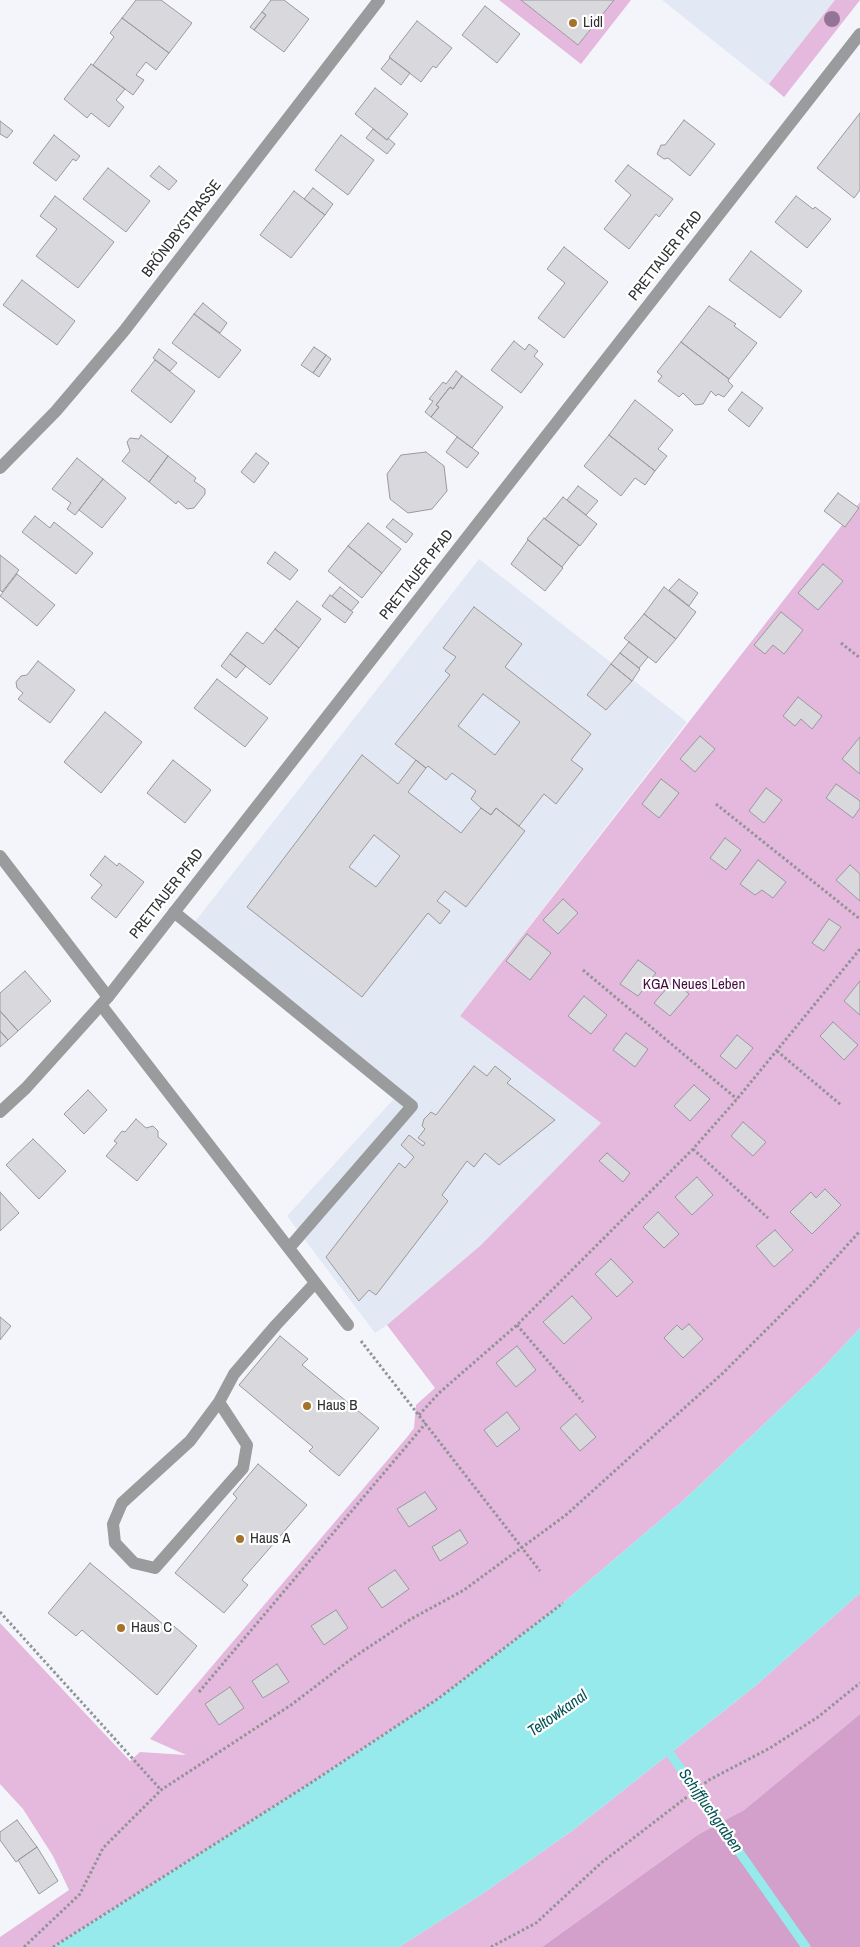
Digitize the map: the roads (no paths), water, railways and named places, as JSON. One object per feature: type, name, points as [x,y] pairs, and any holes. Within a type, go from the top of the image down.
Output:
[{"type":"street","name":"BRÖNDBYSTRASSE","points":[[0,468],[56,411],[124,331],[379,0]]},
{"type":"street","name":"PRETTAUER PFAD","points":[[105,1001],[860,34]]},
{"type":"street","points":[[0,856],[105,1001],[348,1325]]},
{"type":"street","points":[[174,912],[412,1106],[289,1248]]},
{"type":"street","points":[[0,1112],[26,1088],[105,1001]]},
{"type":"street","points":[[219,1402],[247,1445],[243,1468],[155,1568],[134,1563],[115,1543],[113,1524],[122,1503],[190,1441],[219,1402],[234,1374],[315,1283]]},
{"type":"water","name":"Teltowkanal","points":[[860,1328],[860,1593],[754,1687],[573,1830],[482,1894],[399,1947],[53,1947],[309,1784],[439,1698],[563,1603],[684,1500],[821,1370]]},
{"type":"waterway","name":"Schiffluchgraben","points":[[664,1745],[806,1947]]},
{"type":"place","name":"Lidl","points":[[573,23]]},
{"type":"place","name":"Haus B","points":[[307,1406]]},
{"type":"place","name":"Haus A","points":[[240,1539]]},
{"type":"place","name":"Haus C","points":[[121,1628]]},
{"type":"park label","name":"KGA Neues Leben","points":[[694,985]]}]
